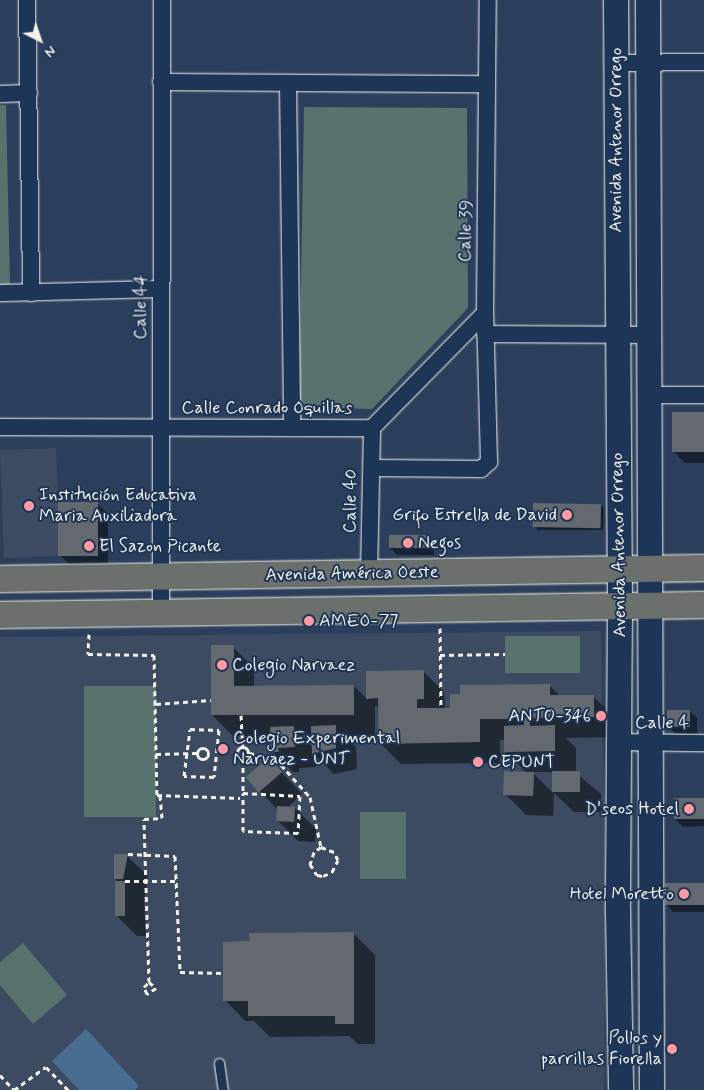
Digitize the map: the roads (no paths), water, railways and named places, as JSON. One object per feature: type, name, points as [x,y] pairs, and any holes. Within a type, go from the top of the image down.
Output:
[{"type":"main road","name":"Avenida América Oeste","points":[[0,579],[704,568]]},
{"type":"main road","name":"Avenida América Oeste","points":[[0,615],[704,605]]},
{"type":"street","points":[[27,0],[30,94],[31,292]]},
{"type":"street","name":"Calle 44","points":[[161,614],[162,0]]},
{"type":"street","name":"Calle 39","points":[[372,468],[481,469],[488,462],[485,312],[488,0]]},
{"type":"street","name":"Avenida Antenor Orrego","points":[[616,0],[616,334],[620,605],[621,1090]]},
{"type":"street","name":"Avenida Antenor Orrego","points":[[648,0],[652,1090]]},
{"type":"street","points":[[615,63],[704,62]]},
{"type":"street","points":[[161,82],[487,84]]},
{"type":"street","points":[[288,82],[292,428]]},
{"type":"street","points":[[0,94],[30,94]]},
{"type":"street","points":[[0,293],[161,289]]},
{"type":"street","name":"Calle Conrado Oquillas","points":[[0,427],[372,428],[485,312]]},
{"type":"street","points":[[485,334],[649,335]]},
{"type":"street","points":[[649,396],[704,396]]},
{"type":"street","name":"Calle 40","points":[[369,574],[372,428]]},
{"type":"street","points":[[618,486],[651,485]]},
{"type":"street","name":"Calle 4","points":[[619,742],[704,743]]},
{"type":"lane","points":[[219,1063],[222,1090]]},
{"type":"place","name":"Institución Educativa Maria Auxiliadora","points":[[29,506]]},
{"type":"place","name":"Grifo Estrella de David","points":[[567,515]]},
{"type":"place","name":"Negos","points":[[408,543]]},
{"type":"place","name":"El Sazon Picante","points":[[89,546]]},
{"type":"place","name":"AMEO-77","points":[[309,621]]},
{"type":"place","name":"Colegio Narvaez","points":[[222,665]]},
{"type":"place","name":"ANTO-346","points":[[601,716]]},
{"type":"place","name":"Colegio Experimental Narvaez - UNT","points":[[223,749]]},
{"type":"place","name":"CEPUNT","points":[[478,762]]},
{"type":"place","name":"D'seos Hotel","points":[[689,809]]},
{"type":"place","name":"Hotel Moretto","points":[[684,894]]},
{"type":"place","name":"Pollos y parrillas Fiorella","points":[[672,1049]]}]
